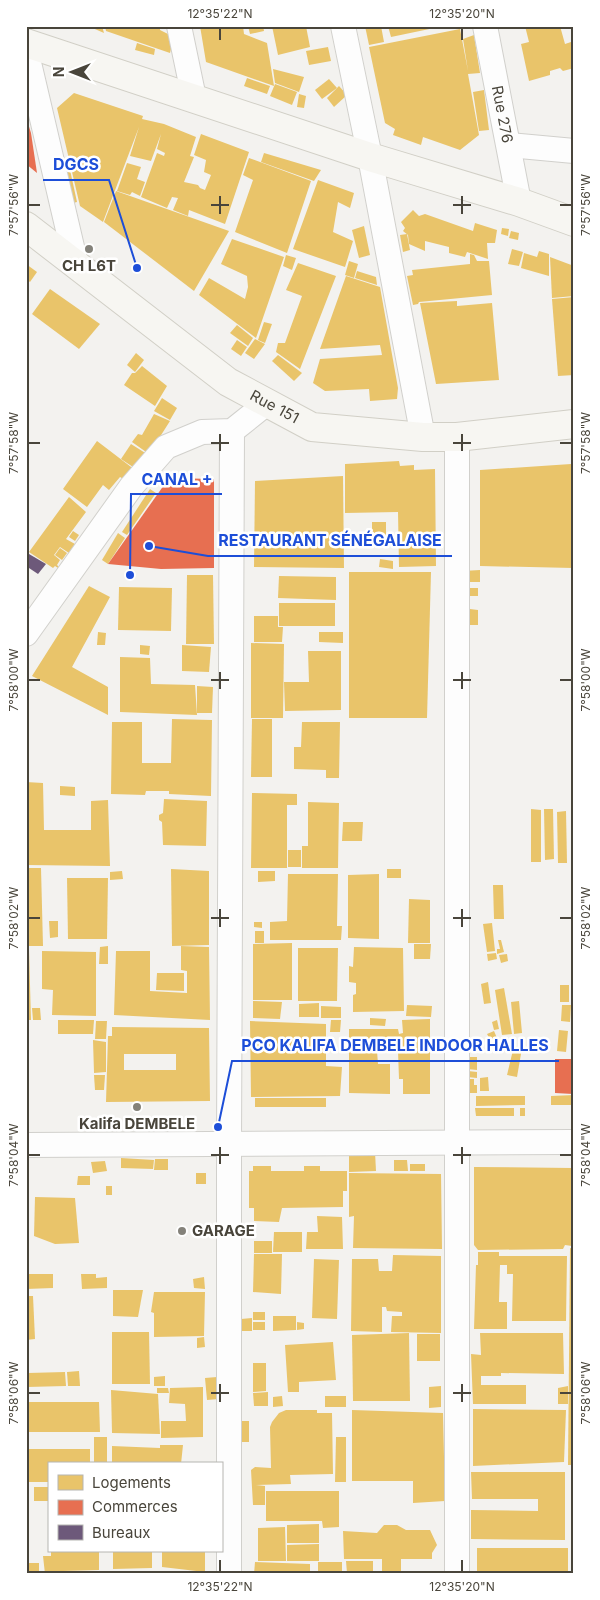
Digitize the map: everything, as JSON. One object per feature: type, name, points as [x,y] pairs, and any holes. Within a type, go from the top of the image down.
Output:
[{"type":"main road","points":[[26,43],[370,156],[519,202],[574,222]]},
{"type":"main road","name":"Rue 151","points":[[26,226],[228,382],[312,427],[423,437],[456,437],[574,424]]},
{"type":"street","points":[[179,26],[194,98]]},
{"type":"street","points":[[343,26],[370,156],[423,437]]},
{"type":"street","name":"Rue 276","points":[[485,26],[519,202]]},
{"type":"street","points":[[26,50],[76,264]]},
{"type":"street","points":[[509,146],[574,151]]},
{"type":"street","points":[[26,634],[131,487],[166,447],[202,432],[232,431],[267,403]]},
{"type":"street","points":[[229,1574],[232,431]]},
{"type":"street","points":[[456,437],[457,1574]]},
{"type":"street","points":[[26,1145],[574,1142]]},
{"type":"building: Logements","points":[[88,26],[102,26],[104,33]]},
{"type":"building: Logements","points":[[105,26],[160,26],[160,30],[174,37],[170,53],[106,31]]},
{"type":"building: Logements","points":[[200,26],[243,26],[244,34],[267,43],[274,86],[206,62]]},
{"type":"building: Logements","points":[[248,26],[263,26],[264,31],[250,34]]},
{"type":"building: Logements","points":[[272,26],[306,26],[310,47],[278,55]]},
{"type":"building: Logements","points":[[365,26],[381,26],[384,42],[369,45]]},
{"type":"building: Logements","points":[[388,26],[439,26],[439,27],[391,37]]},
{"type":"building: Logements","points":[[525,26],[560,26],[565,44],[574,41],[574,68],[563,71],[560,68],[550,71],[550,75],[529,81],[521,44],[529,42]]},
{"type":"building: Logements","points":[[460,29],[468,71],[463,39],[474,35],[480,73],[468,74],[479,135],[460,150],[423,137],[421,145],[393,135],[395,129],[385,123],[369,47]]},
{"type":"building: Logements","points":[[137,43],[155,49],[154,55],[135,50]]},
{"type":"building: Logements","points":[[328,47],[331,61],[309,65],[306,51]]},
{"type":"building: Logements","points":[[273,69],[304,77],[299,92],[275,83]]},
{"type":"building: Logements","points":[[247,78],[270,86],[267,94],[244,86]]},
{"type":"building: Logements","points":[[329,79],[337,88],[322,99],[315,90]]},
{"type":"building: Logements","points":[[275,84],[297,92],[292,105],[270,96]]},
{"type":"building: Logements","points":[[339,86],[347,95],[334,107],[327,98]]},
{"type":"building: Logements","points":[[484,90],[489,130],[479,131],[473,92]]},
{"type":"building: Logements","points":[[74,93],[143,116],[142,119],[164,124],[196,137],[190,156],[194,157],[184,182],[198,185],[205,190],[211,175],[204,172],[206,160],[194,155],[201,134],[249,152],[225,224],[189,210],[188,216],[173,210],[178,198],[172,197],[167,208],[141,197],[157,153],[164,156],[165,153],[157,149],[161,134],[151,161],[130,156],[139,127],[103,222],[80,206],[57,108]]},
{"type":"building: Logements","points":[[299,94],[306,96],[304,108],[297,107]]},
{"type":"building: Logements","points":[[264,153],[321,170],[314,181],[261,162]]},
{"type":"building: Logements","points":[[249,158],[311,181],[287,253],[235,232],[253,180],[243,175]]},
{"type":"building: Logements","points":[[127,163],[141,167],[137,179],[145,182],[140,196],[132,192],[130,195],[117,191]]},
{"type":"building: Logements","points":[[70,170],[77,202],[69,204],[60,173]]},
{"type":"building: Logements","points":[[318,180],[354,193],[350,208],[338,202],[333,232],[353,241],[345,267],[293,249]]},
{"type":"building: Logements","points":[[116,191],[229,231],[194,291],[104,222]]},
{"type":"building: Logements","points":[[413,210],[419,216],[425,214],[473,231],[475,223],[497,230],[495,243],[487,243],[488,259],[467,252],[465,257],[449,253],[449,247],[425,241],[425,251],[409,244],[408,235],[403,231],[405,228],[401,222]]},
{"type":"building: Logements","points":[[364,226],[370,255],[359,258],[352,230]]},
{"type":"building: Logements","points":[[502,228],[509,229],[508,236],[501,234]]},
{"type":"building: Logements","points":[[511,231],[519,233],[518,240],[509,238]]},
{"type":"building: Logements","points":[[407,234],[410,250],[403,252],[400,235]]},
{"type":"building: Logements","points":[[232,239],[284,257],[256,338],[199,295],[209,278],[245,299],[248,287],[247,276],[221,264]]},
{"type":"building: Logements","points":[[512,249],[523,252],[519,266],[508,264]]},
{"type":"building: Logements","points":[[539,251],[549,254],[549,276],[521,268],[524,253],[537,257]]},
{"type":"building: Logements","points":[[470,254],[474,255],[477,261],[489,261],[492,295],[419,302],[413,305],[407,276],[413,275],[412,270],[470,264]]},
{"type":"building: Logements","points":[[286,255],[296,258],[292,270],[283,266]]},
{"type":"building: Logements","points":[[550,257],[574,266],[574,296],[552,298]]},
{"type":"building: Logements","points":[[349,261],[358,264],[354,278],[345,275]]},
{"type":"building: Logements","points":[[298,263],[336,276],[300,369],[276,352],[278,343],[285,343],[302,296],[286,290]]},
{"type":"building: Logements","points":[[26,264],[37,272],[30,282],[26,279]]},
{"type":"building: Logements","points":[[357,271],[376,277],[377,285],[355,278]]},
{"type":"building: Logements","points":[[346,276],[380,287],[398,388],[397,399],[370,401],[369,389],[325,391],[313,383],[320,359],[382,355],[380,345],[320,349]]},
{"type":"building: Logements","points":[[50,289],[100,324],[79,349],[32,314]]},
{"type":"building: Logements","points":[[574,297],[574,375],[558,376],[552,299]]},
{"type":"building: Logements","points":[[457,301],[457,306],[492,303],[499,380],[436,384],[420,303]]},
{"type":"building: Logements","points":[[264,322],[272,324],[265,343],[258,340]]},
{"type":"building: Logements","points":[[237,325],[253,338],[248,346],[230,333]]},
{"type":"building: Logements","points":[[255,339],[265,344],[254,359],[245,353]]},
{"type":"building: Logements","points":[[237,340],[247,347],[241,356],[231,349]]},
{"type":"building: Logements","points":[[136,353],[144,360],[135,372],[127,365]]},
{"type":"building: Logements","points":[[278,355],[302,373],[294,381],[272,361]]},
{"type":"building: Logements","points":[[142,366],[167,386],[155,406],[124,385],[132,373],[135,373]]},
{"type":"building: Logements","points":[[162,398],[177,408],[170,420],[154,411]]},
{"type":"building: Logements","points":[[154,414],[170,421],[149,454],[132,442],[138,434],[142,435]]},
{"type":"building: Logements","points":[[97,441],[135,470],[127,481],[120,477],[109,490],[103,485],[87,507],[63,489]]},
{"type":"building: Logements","points":[[131,444],[150,456],[136,469],[121,459]]},
{"type":"building: Logements","points":[[399,461],[400,466],[414,465],[414,470],[435,469],[436,566],[399,567],[398,512],[345,513],[345,464]]},
{"type":"building: Logements","points":[[571,464],[573,568],[480,566],[480,470]]},
{"type":"building: Logements","points":[[343,476],[344,568],[254,567],[255,481]]},
{"type":"building: Logements","points":[[150,489],[156,493],[127,535],[122,532]]},
{"type":"building: Logements","points":[[69,497],[86,512],[66,539],[75,544],[69,553],[60,547],[54,555],[60,560],[57,565],[59,567],[55,566],[53,568],[29,552]]},
{"type":"building: Logements","points":[[372,522],[386,522],[386,536],[372,536]]},
{"type":"building: Logements","points":[[73,531],[79,535],[75,541],[69,537]]},
{"type":"building: Logements","points":[[118,533],[125,538],[108,564],[102,560]]},
{"type":"building: Logements","points":[[60,548],[67,553],[62,560],[55,555]]},
{"type":"building: Logements","points":[[380,559],[393,561],[393,569],[379,567]]},
{"type":"building: Logements","points":[[480,570],[480,582],[463,582],[463,571]]},
{"type":"building: Logements","points":[[349,572],[431,572],[427,718],[349,718]]},
{"type":"building: Logements","points":[[187,575],[213,575],[214,644],[186,644]]},
{"type":"building: Logements","points":[[279,576],[336,577],[336,600],[278,598]]},
{"type":"building: Logements","points":[[89,586],[110,597],[72,667],[108,687],[108,715],[32,676]]},
{"type":"building: Logements","points":[[119,587],[172,588],[171,631],[118,630]]},
{"type":"building: Logements","points":[[468,588],[478,588],[478,596],[468,596]]},
{"type":"building: Logements","points":[[279,603],[335,603],[335,626],[279,626]]},
{"type":"building: Logements","points":[[470,609],[478,610],[478,625],[470,625]]},
{"type":"building: Logements","points":[[254,616],[278,616],[278,627],[283,627],[282,642],[254,642]]},
{"type":"building: Logements","points":[[98,632],[106,633],[105,645],[97,645]]},
{"type":"building: Logements","points":[[319,632],[343,632],[343,643],[319,642]]},
{"type":"building: Logements","points":[[251,643],[284,644],[283,718],[251,718]]},
{"type":"building: Logements","points":[[140,645],[150,646],[149,655],[140,654]]},
{"type":"building: Logements","points":[[182,645],[211,647],[209,672],[182,671]]},
{"type":"building: Logements","points":[[308,651],[341,651],[341,710],[285,711],[284,682],[309,682]]},
{"type":"building: Logements","points":[[120,657],[150,658],[151,684],[195,685],[197,715],[120,712]]},
{"type":"building: Logements","points":[[197,686],[213,687],[212,713],[197,713]]},
{"type":"building: Logements","points":[[172,719],[212,720],[211,796],[169,794],[169,791],[146,791],[145,795],[111,794],[112,722],[142,722],[142,763],[171,763]]},
{"type":"building: Logements","points":[[252,719],[272,719],[272,777],[251,777]]},
{"type":"building: Logements","points":[[302,722],[340,722],[339,778],[326,778],[326,770],[294,769],[294,747],[301,747]]},
{"type":"building: Logements","points":[[26,782],[43,783],[44,830],[91,830],[91,801],[108,800],[110,866],[26,865]]},
{"type":"building: Logements","points":[[60,786],[75,787],[75,796],[60,795]]},
{"type":"building: Logements","points":[[252,793],[297,794],[297,805],[287,805],[287,868],[251,868]]},
{"type":"building: Logements","points":[[164,799],[207,801],[206,846],[163,845],[162,822],[159,820],[159,815],[163,813]]},
{"type":"building: Logements","points":[[308,802],[339,803],[338,868],[302,868],[302,846],[308,846]]},
{"type":"building: Logements","points":[[531,809],[541,810],[541,862],[531,862]]},
{"type":"building: Logements","points":[[544,809],[553,809],[554,859],[545,860]]},
{"type":"building: Logements","points":[[566,811],[567,863],[558,863],[557,812]]},
{"type":"building: Logements","points":[[343,822],[363,822],[362,841],[342,841]]},
{"type":"building: Logements","points":[[288,850],[301,850],[301,867],[288,867]]},
{"type":"building: Logements","points":[[26,868],[41,868],[43,946],[26,946]]},
{"type":"building: Logements","points":[[171,869],[209,871],[209,945],[172,946]]},
{"type":"building: Logements","points":[[387,869],[401,869],[401,878],[387,878]]},
{"type":"building: Logements","points":[[122,871],[123,879],[110,880],[110,872]]},
{"type":"building: Logements","points":[[258,871],[275,871],[275,881],[258,882]]},
{"type":"building: Logements","points":[[288,874],[338,874],[337,926],[342,926],[341,940],[270,940],[270,922],[287,921]]},
{"type":"building: Logements","points":[[379,874],[379,939],[348,938],[348,875]]},
{"type":"building: Logements","points":[[67,878],[108,878],[107,939],[68,939]]},
{"type":"building: Logements","points":[[493,885],[503,885],[504,919],[494,919]]},
{"type":"building: Logements","points":[[409,899],[430,900],[430,943],[408,943]]},
{"type":"building: Logements","points":[[49,921],[58,921],[58,937],[50,938]]},
{"type":"building: Logements","points":[[254,922],[262,922],[262,928],[254,927]]},
{"type":"building: Logements","points":[[492,923],[495,951],[487,952],[483,924]]},
{"type":"building: Logements","points":[[255,931],[264,931],[264,943],[255,943]]},
{"type":"building: Logements","points":[[498,940],[501,940],[504,952],[497,954],[497,949],[500,949]]},
{"type":"building: Logements","points":[[292,943],[292,1000],[253,1000],[253,944]]},
{"type":"building: Logements","points":[[414,944],[431,944],[430,959],[414,959]]},
{"type":"building: Logements","points":[[108,946],[108,964],[99,964],[100,947]]},
{"type":"building: Logements","points":[[181,946],[209,947],[210,1020],[114,1015],[116,951],[150,951],[150,991],[187,993],[187,971],[181,970]]},
{"type":"building: Logements","points":[[354,947],[403,948],[404,1011],[353,1012],[353,995],[356,994],[356,983],[349,982],[349,966],[353,967]]},
{"type":"building: Logements","points":[[298,948],[338,948],[337,1001],[298,1001]]},
{"type":"building: Logements","points":[[26,949],[29,949],[31,1020],[26,1020]]},
{"type":"building: Logements","points":[[42,951],[96,952],[96,1016],[52,1015],[53,990],[42,989]]},
{"type":"building: Logements","points":[[496,953],[497,959],[488,961],[487,954]]},
{"type":"building: Logements","points":[[507,954],[508,961],[501,963],[499,955]]},
{"type":"building: Logements","points":[[157,973],[184,973],[184,991],[156,990]]},
{"type":"building: Logements","points":[[488,982],[491,1003],[484,1004],[481,984]]},
{"type":"building: Logements","points":[[560,985],[569,985],[569,1002],[560,1002]]},
{"type":"building: Logements","points":[[504,988],[512,1034],[502,1035],[495,990]]},
{"type":"building: Logements","points":[[253,1001],[282,1002],[280,1019],[253,1018]]},
{"type":"building: Logements","points":[[519,1001],[522,1033],[514,1034],[511,1002]]},
{"type":"building: Logements","points":[[319,1003],[319,1017],[299,1017],[299,1004]]},
{"type":"building: Logements","points":[[407,1005],[432,1006],[431,1017],[406,1016]]},
{"type":"building: Logements","points":[[562,1005],[571,1005],[570,1022],[561,1021]]},
{"type":"building: Logements","points":[[321,1006],[341,1007],[341,1018],[321,1018]]},
{"type":"building: Logements","points":[[32,1008],[40,1008],[41,1020],[33,1020]]},
{"type":"building: Logements","points":[[370,1018],[386,1019],[385,1026],[370,1025]]},
{"type":"building: Logements","points":[[430,1019],[430,1094],[403,1094],[403,1079],[399,1079],[398,1051],[377,1051],[378,1064],[390,1064],[390,1094],[349,1093],[349,1029],[398,1029],[399,1034],[403,1033],[402,1020]]},
{"type":"building: Logements","points":[[58,1020],[94,1020],[93,1034],[58,1034]]},
{"type":"building: Logements","points":[[331,1020],[341,1020],[340,1032],[330,1032]]},
{"type":"building: Logements","points":[[497,1020],[499,1029],[494,1030],[492,1022]]},
{"type":"building: Logements","points":[[96,1021],[107,1021],[106,1039],[95,1039]]},
{"type":"building: Logements","points":[[250,1021],[326,1024],[326,1066],[342,1067],[340,1096],[251,1097]]},
{"type":"building: Logements","points":[[112,1027],[209,1028],[210,1101],[106,1102],[108,1036],[112,1036]],"holes":[[[124,1054],[176,1054],[176,1070],[124,1070]]]},
{"type":"building: Logements","points":[[559,1030],[568,1031],[566,1052],[557,1051]]},
{"type":"building: Logements","points":[[494,1031],[497,1038],[491,1041],[487,1034]]},
{"type":"building: Logements","points":[[93,1040],[106,1042],[106,1072],[94,1073]]},
{"type":"building: Logements","points":[[487,1043],[493,1044],[491,1052],[485,1051]]},
{"type":"building: Logements","points":[[514,1046],[522,1048],[517,1077],[507,1075]]},
{"type":"building: Logements","points":[[468,1057],[477,1057],[477,1070],[467,1069]]},
{"type":"building: Logements","points":[[468,1071],[477,1072],[477,1078],[467,1077]]},
{"type":"building: Logements","points":[[94,1075],[105,1075],[104,1090],[95,1090]]},
{"type":"building: Logements","points":[[488,1077],[489,1091],[480,1091],[480,1078]]},
{"type":"building: Logements","points":[[466,1079],[474,1079],[474,1085],[477,1085],[477,1093],[466,1093]]},
{"type":"building: Logements","points":[[574,1095],[574,1105],[551,1105],[551,1096]]},
{"type":"building: Logements","points":[[476,1096],[525,1096],[525,1105],[476,1106]]},
{"type":"building: Logements","points":[[255,1098],[326,1098],[326,1107],[255,1107]]},
{"type":"building: Logements","points":[[475,1108],[514,1108],[514,1116],[476,1116]]},
{"type":"building: Logements","points":[[520,1108],[525,1108],[525,1116],[520,1116]]},
{"type":"building: Logements","points":[[375,1152],[376,1171],[349,1172],[349,1153]]},
{"type":"building: Logements","points":[[121,1158],[154,1160],[153,1169],[121,1168]]},
{"type":"building: Logements","points":[[155,1159],[168,1159],[168,1170],[154,1170]]},
{"type":"building: Logements","points":[[394,1160],[407,1160],[408,1171],[394,1171]]},
{"type":"building: Logements","points":[[105,1161],[107,1171],[93,1173],[91,1162]]},
{"type":"building: Logements","points":[[410,1164],[425,1164],[425,1171],[410,1171]]},
{"type":"building: Logements","points":[[253,1166],[271,1166],[271,1171],[304,1171],[304,1166],[320,1166],[320,1171],[347,1171],[347,1191],[343,1191],[343,1207],[282,1208],[279,1222],[254,1221],[254,1208],[249,1208],[249,1171],[253,1171]]},
{"type":"building: Logements","points":[[474,1167],[572,1168],[572,1246],[565,1245],[563,1249],[478,1250],[474,1245]]},
{"type":"building: Logements","points":[[196,1173],[206,1173],[206,1184],[196,1184]]},
{"type":"building: Logements","points":[[349,1173],[441,1174],[442,1249],[353,1248],[354,1216],[349,1217]]},
{"type":"building: Logements","points":[[78,1176],[90,1176],[90,1185],[77,1185]]},
{"type":"building: Logements","points":[[106,1186],[112,1186],[112,1195],[106,1195]]},
{"type":"building: Logements","points":[[35,1197],[75,1198],[79,1243],[55,1244],[34,1236]]},
{"type":"building: Logements","points":[[317,1216],[342,1217],[343,1249],[306,1249],[307,1232],[318,1232]]},
{"type":"building: Logements","points":[[274,1232],[302,1232],[302,1252],[273,1252]]},
{"type":"building: Logements","points":[[254,1241],[272,1241],[272,1253],[254,1253]]},
{"type":"building: Logements","points":[[570,1248],[574,1249],[574,1465],[568,1465]]},
{"type":"building: Logements","points":[[478,1252],[499,1252],[499,1256],[567,1256],[566,1321],[512,1321],[513,1274],[507,1274],[507,1265],[500,1265],[499,1302],[507,1302],[507,1329],[474,1329]]},
{"type":"building: Logements","points":[[254,1254],[282,1254],[281,1294],[253,1292]]},
{"type":"building: Logements","points":[[393,1255],[441,1256],[441,1333],[391,1332],[392,1316],[402,1316],[402,1312],[387,1311],[386,1307],[382,1307],[382,1332],[351,1331],[352,1259],[378,1259],[379,1271],[392,1271]]},
{"type":"building: Logements","points":[[314,1259],[339,1260],[337,1319],[312,1318]]},
{"type":"building: Logements","points":[[26,1274],[53,1274],[53,1288],[26,1289]]},
{"type":"building: Logements","points":[[81,1274],[96,1274],[96,1278],[107,1277],[107,1288],[82,1289]]},
{"type":"building: Logements","points":[[204,1277],[205,1289],[194,1288],[193,1279]]},
{"type":"building: Logements","points":[[113,1290],[143,1290],[138,1317],[113,1316]]},
{"type":"building: Logements","points":[[154,1292],[205,1292],[204,1336],[154,1337],[154,1313],[151,1312]]},
{"type":"building: Logements","points":[[26,1296],[33,1296],[35,1339],[26,1340]]},
{"type":"building: Logements","points":[[253,1312],[265,1312],[265,1320],[253,1320]]},
{"type":"building: Logements","points":[[273,1316],[296,1316],[296,1330],[273,1331]]},
{"type":"building: Logements","points":[[252,1318],[252,1331],[241,1331],[241,1319]]},
{"type":"building: Logements","points":[[253,1322],[265,1322],[265,1330],[253,1330]]},
{"type":"building: Logements","points":[[297,1322],[304,1323],[304,1329],[297,1330]]},
{"type":"building: Logements","points":[[112,1332],[149,1332],[150,1384],[112,1384]]},
{"type":"building: Logements","points":[[409,1333],[410,1401],[353,1401],[352,1335]]},
{"type":"building: Logements","points":[[480,1333],[563,1333],[564,1374],[501,1373],[501,1376],[481,1376],[481,1385],[526,1385],[526,1404],[473,1404],[471,1354],[481,1355]]},
{"type":"building: Logements","points":[[417,1334],[440,1334],[440,1361],[417,1361]]},
{"type":"building: Logements","points":[[204,1337],[205,1347],[197,1348],[197,1338]]},
{"type":"building: Logements","points":[[333,1342],[336,1380],[299,1382],[299,1392],[288,1392],[285,1345]]},
{"type":"building: Logements","points":[[253,1363],[266,1363],[266,1391],[253,1392]]},
{"type":"building: Logements","points":[[79,1371],[80,1386],[68,1386],[67,1372]]},
{"type":"building: Logements","points":[[65,1372],[66,1386],[27,1387],[28,1373]]},
{"type":"building: Logements","points":[[165,1376],[165,1386],[154,1386],[154,1377]]},
{"type":"building: Logements","points":[[217,1377],[219,1399],[207,1400],[205,1378]]},
{"type":"building: Logements","points":[[441,1386],[441,1407],[429,1408],[429,1387]]},
{"type":"building: Logements","points":[[568,1386],[568,1404],[558,1404],[558,1388]]},
{"type":"building: Logements","points":[[203,1387],[203,1437],[161,1438],[161,1421],[186,1421],[185,1404],[169,1403],[170,1388]]},
{"type":"building: Logements","points":[[157,1388],[168,1388],[169,1393],[157,1393]]},
{"type":"building: Logements","points":[[111,1390],[158,1394],[160,1434],[112,1433]]},
{"type":"building: Logements","points":[[268,1392],[268,1406],[254,1406],[253,1393]]},
{"type":"building: Logements","points":[[282,1396],[283,1406],[273,1407],[273,1397]]},
{"type":"building: Logements","points":[[325,1396],[346,1396],[346,1407],[325,1407]]},
{"type":"building: Logements","points":[[26,1402],[99,1402],[100,1432],[26,1432]]},
{"type":"building: Logements","points":[[473,1409],[566,1410],[564,1462],[473,1466]]},
{"type":"building: Logements","points":[[286,1410],[317,1410],[317,1413],[332,1413],[333,1474],[290,1475],[291,1484],[256,1485],[265,1486],[265,1505],[253,1505],[251,1470],[255,1467],[271,1468],[270,1427],[279,1413]]},
{"type":"building: Logements","points":[[352,1410],[443,1413],[445,1501],[413,1503],[413,1481],[352,1481]]},
{"type":"building: Logements","points":[[239,1421],[249,1421],[249,1442],[240,1442]]},
{"type":"building: Logements","points":[[94,1437],[107,1437],[107,1462],[94,1462]]},
{"type":"building: Logements","points":[[336,1437],[346,1437],[346,1482],[335,1482]]},
{"type":"building: Logements","points":[[160,1445],[183,1445],[181,1462],[112,1462],[112,1446],[160,1448]]},
{"type":"building: Logements","points":[[26,1449],[90,1449],[90,1462],[48,1462],[48,1482],[26,1482]]},
{"type":"building: Logements","points":[[471,1472],[565,1472],[565,1540],[471,1539],[471,1510],[538,1511],[538,1499],[472,1499]]},
{"type":"building: Logements","points":[[34,1487],[48,1487],[48,1501],[34,1501]]},
{"type":"building: Logements","points":[[266,1491],[339,1491],[339,1527],[323,1528],[322,1521],[266,1521]]},
{"type":"building: Logements","points":[[319,1524],[319,1543],[287,1543],[287,1525]]},
{"type":"building: Logements","points":[[384,1525],[397,1525],[406,1530],[430,1530],[437,1545],[432,1553],[432,1559],[401,1559],[401,1572],[382,1572],[382,1559],[344,1559],[343,1531],[377,1533]]},
{"type":"building: Logements","points":[[285,1527],[286,1561],[258,1561],[258,1528]]},
{"type":"building: Logements","points":[[319,1544],[319,1561],[287,1561],[287,1545]]},
{"type":"building: Logements","points":[[571,1546],[574,1546],[574,1574],[571,1574]]},
{"type":"building: Logements","points":[[477,1548],[568,1548],[568,1574],[477,1574]]},
{"type":"building: Logements","points":[[51,1552],[99,1552],[99,1570],[63,1571],[63,1574],[45,1574],[43,1556],[51,1556]]},
{"type":"building: Logements","points":[[113,1552],[152,1552],[152,1568],[113,1569]]},
{"type":"building: Logements","points":[[162,1552],[205,1552],[205,1572],[162,1567]]},
{"type":"building: Logements","points":[[346,1561],[373,1561],[373,1572],[347,1573]]},
{"type":"building: Logements","points":[[255,1562],[310,1564],[310,1574],[254,1574]]},
{"type":"building: Logements","points":[[318,1562],[342,1562],[342,1574],[318,1574]]},
{"type":"building: Logements","points":[[26,1563],[39,1563],[39,1574],[26,1574]]},
{"type":"building: Commerces","points":[[26,117],[31,133],[37,173],[26,164]]},
{"type":"building: Commerces","points":[[169,478],[214,479],[214,568],[161,569],[108,564]]},
{"type":"building: Commerces","points":[[555,1059],[572,1059],[573,1094],[555,1093]]},
{"type":"building: Bureaux","points":[[29,554],[46,564],[38,574],[26,566],[26,558]]},
{"type":"place","name":"CH L6T","points":[[89,249]]},
{"type":"place","name":"DGCS","points":[[137,268]]},
{"type":"place","name":"RESTAURANT SÉNÉGALAISE","points":[[149,546]]},
{"type":"place","name":"CANAL +","points":[[130,575]]},
{"type":"place","name":"Kalifa DEMBELE","points":[[137,1107]]},
{"type":"place","name":"PCO KALIFA DEMBELE INDOOR HALLES","points":[[218,1127]]},
{"type":"place","name":"GARAGE","points":[[182,1231]]}]
